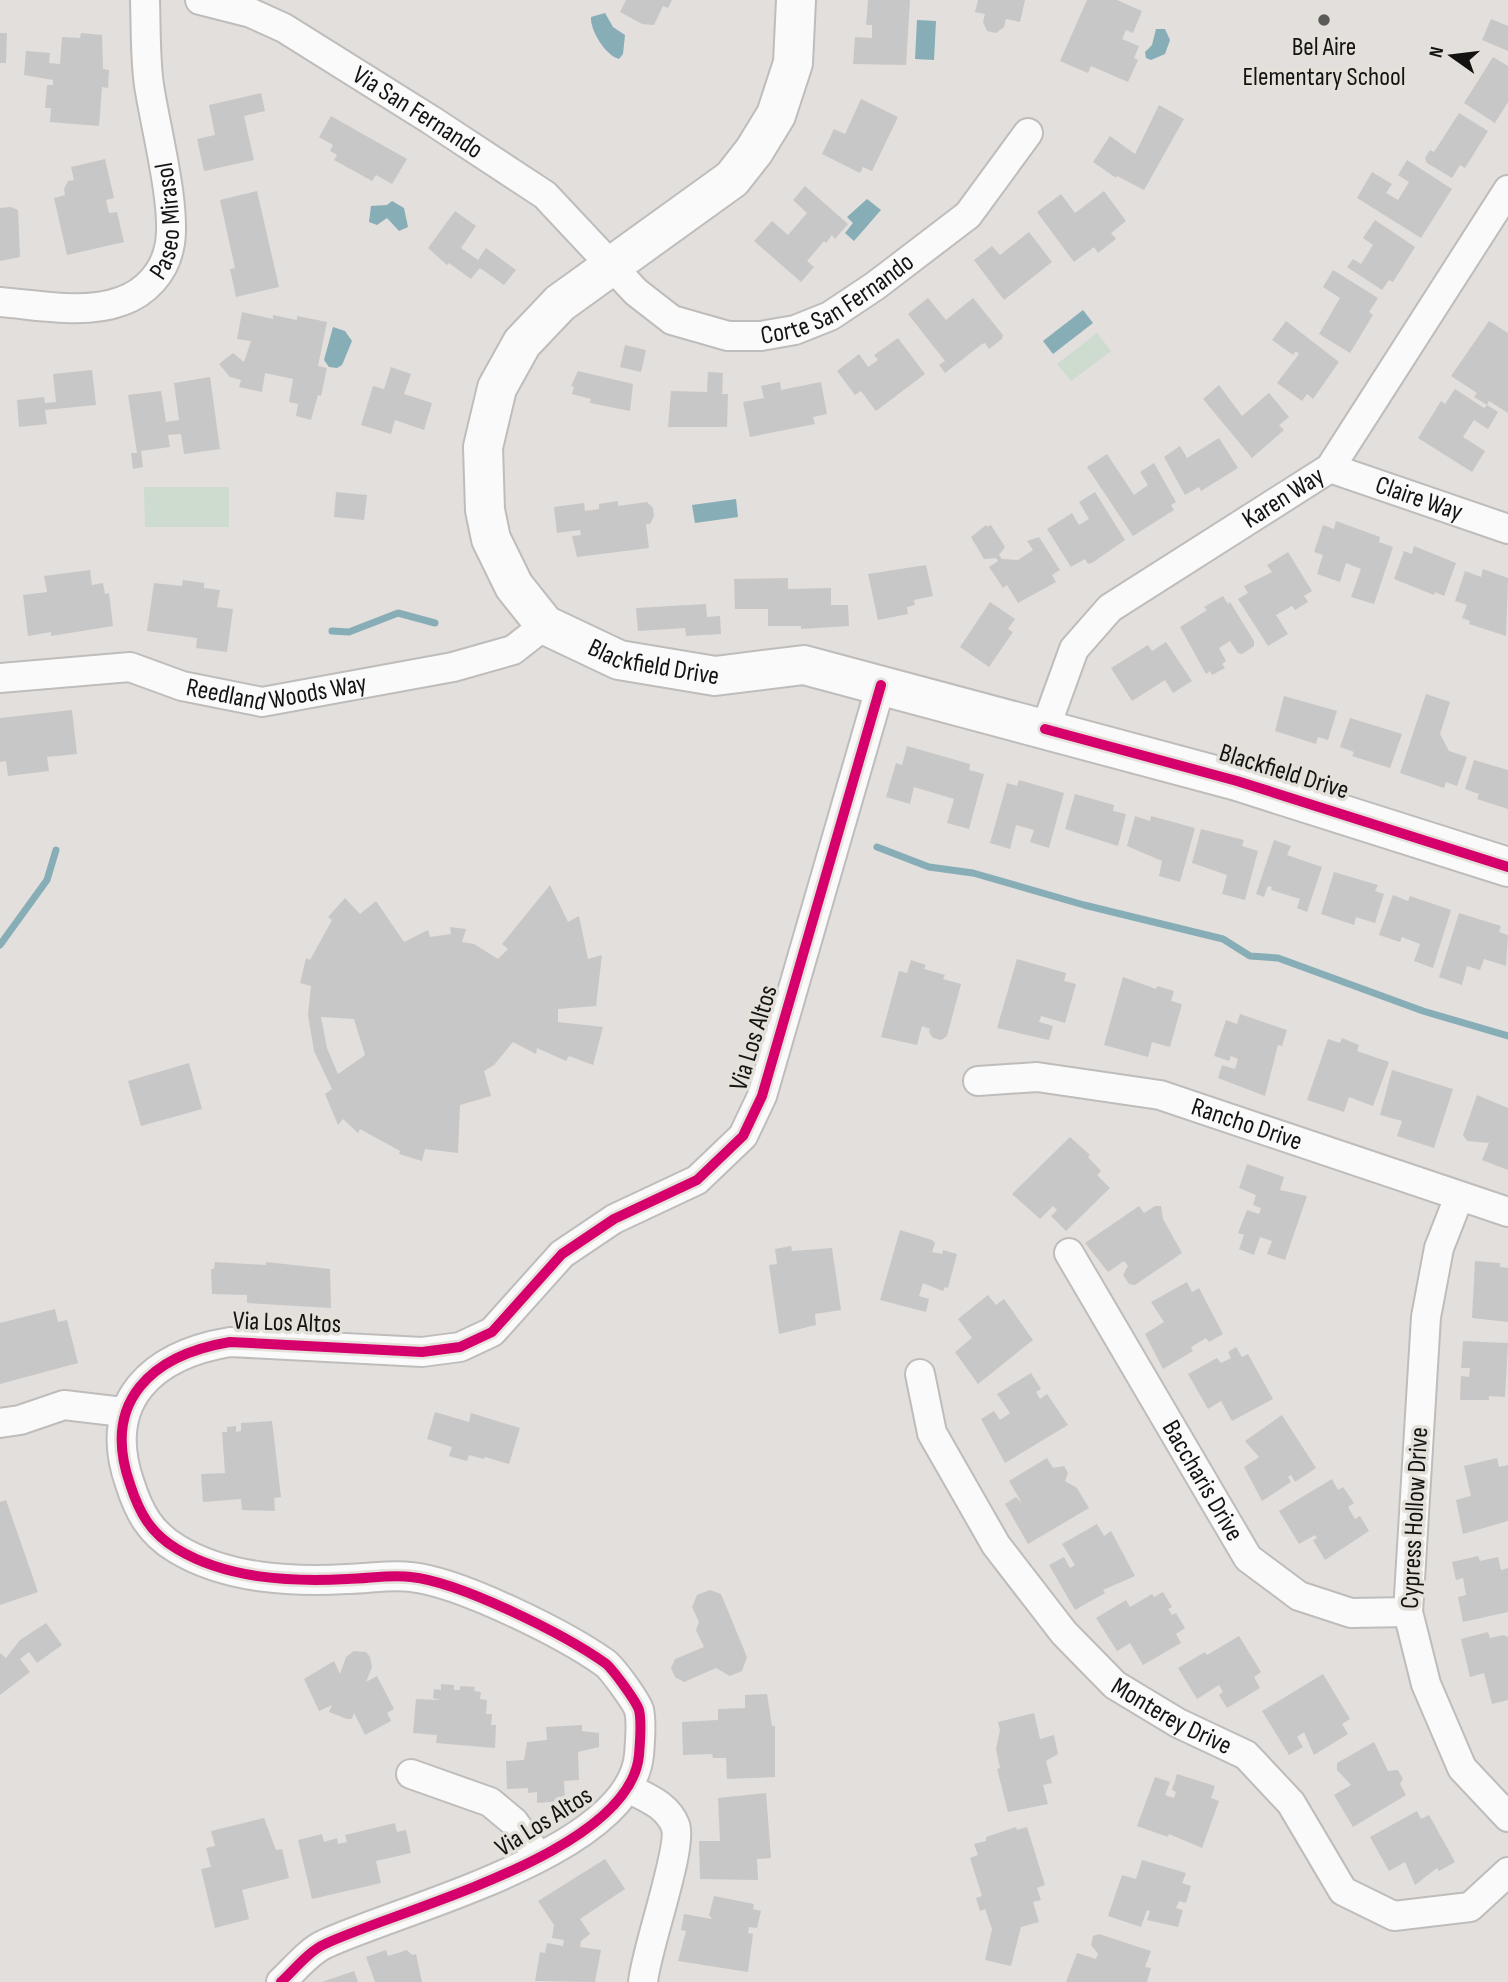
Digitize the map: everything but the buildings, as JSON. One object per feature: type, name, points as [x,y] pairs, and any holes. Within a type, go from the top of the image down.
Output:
[{"type":"street","name":"Paseo Mirasol","points":[[0,302],[91,308],[120,302],[142,291],[158,274],[169,250],[172,224],[149,82],[145,0]]},
{"type":"street","name":"Via San Fernando","points":[[200,0],[251,13],[284,28],[431,120],[545,195],[612,263]]},
{"type":"street","name":"Blackfield Drive","points":[[796,0],[793,63],[776,115],[754,151],[732,179],[560,303],[522,343],[497,388],[488,415],[482,480],[492,539],[514,586],[545,625],[619,660],[715,676],[804,665],[1237,780],[1508,867]]},
{"type":"street","name":"Corte San Fernando","points":[[612,263],[636,292],[672,320],[728,336],[761,336],[795,330],[830,316],[875,286],[968,215],[1028,133]]},
{"type":"street","name":"Karen Way","points":[[1045,729],[1074,649],[1110,608],[1330,468],[1508,190]]},
{"type":"street","name":"Claire Way","points":[[1330,468],[1508,529]]},
{"type":"street","name":"Reedland Woods Way","points":[[0,678],[130,667],[182,686],[262,702],[453,667],[513,650],[545,625]]},
{"type":"street","name":"Via Los Altos","points":[[281,1982],[321,1945],[493,1881],[595,1824],[629,1789],[639,1757],[639,1708],[608,1664],[539,1626],[458,1588],[411,1577],[306,1581],[243,1573],[231,1571],[177,1549],[141,1517],[124,1466],[123,1412],[145,1380],[174,1357],[201,1347],[230,1342],[422,1352],[460,1347],[492,1332],[562,1254],[614,1219],[697,1180],[743,1136],[762,1096],[881,685]]},
{"type":"street","name":"Rancho Drive","points":[[978,1081],[1037,1077],[1160,1095],[1508,1212]]},
{"type":"street","name":"Cypress Hollow Drive","points":[[1459,1197],[1439,1248],[1426,1317],[1408,1612],[1426,1684],[1462,1768],[1508,1817]]},
{"type":"street","name":"Baccharis Drive","points":[[1069,1253],[1248,1558],[1299,1596],[1351,1613],[1408,1612]]},
{"type":"street","name":"Monterey Drive","points":[[920,1374],[932,1433],[996,1545],[1064,1633],[1115,1685],[1178,1723],[1246,1755],[1291,1803],[1343,1891],[1394,1916],[1470,1907],[1508,1872]]},
{"type":"street","points":[[0,1423],[20,1420],[64,1405],[123,1412]]},
{"type":"street","points":[[411,1774],[490,1802],[514,1822],[538,1856]]},
{"type":"street","name":"Via Los Altos","points":[[629,1789],[664,1808],[676,1826],[677,1849],[661,1900],[643,1982]]},
{"type":"green space","points":[[1097,333],[1111,351],[1071,381],[1057,364]]},
{"type":"green space","points":[[144,487],[229,487],[229,527],[145,527]]},
{"type":"water","points":[[605,13],[613,27],[625,35],[623,54],[619,59],[609,53],[599,41],[591,22],[591,17]]},
{"type":"water","points":[[917,20],[936,21],[934,60],[915,59]]},
{"type":"water","points":[[1156,29],[1165,29],[1170,40],[1165,54],[1151,60],[1146,58],[1145,52],[1152,45]]},
{"type":"water","points":[[867,199],[881,210],[854,241],[845,233],[853,223],[847,217]]},
{"type":"water","points":[[392,201],[404,208],[408,227],[399,231],[387,218],[377,225],[369,222],[371,206],[387,205]]},
{"type":"water","points":[[1083,310],[1093,323],[1053,354],[1043,341]]},
{"type":"water","points":[[333,327],[345,331],[352,341],[342,365],[337,368],[329,367],[324,360]]},
{"type":"water","points":[[736,499],[738,517],[695,523],[692,505]]},
{"type":"waterway","points":[[332,631],[349,632],[398,613],[435,623]]},
{"type":"waterway","points":[[877,847],[929,867],[973,873],[1084,905],[1223,939],[1250,956],[1278,958],[1423,1011],[1508,1036]]},
{"type":"waterway","points":[[0,945],[47,880],[56,850]]},
{"type":"cycle path","points":[[281,1982],[319,1947],[508,1873],[556,1848],[597,1821],[626,1790],[639,1755],[639,1710],[624,1685],[605,1663],[539,1624],[456,1588],[403,1576],[326,1580],[260,1576],[217,1567],[177,1549],[147,1521],[130,1484],[123,1455],[122,1429],[128,1406],[140,1387],[156,1371],[177,1358],[202,1348],[230,1342],[422,1352],[460,1347],[492,1332],[562,1254],[614,1219],[697,1180],[743,1136],[762,1096],[881,685]]},
{"type":"cycle path","points":[[1045,729],[1237,781],[1508,867]]},
{"type":"place","name":"Bel Aire Elementary School","points":[[1324,20]]}]
